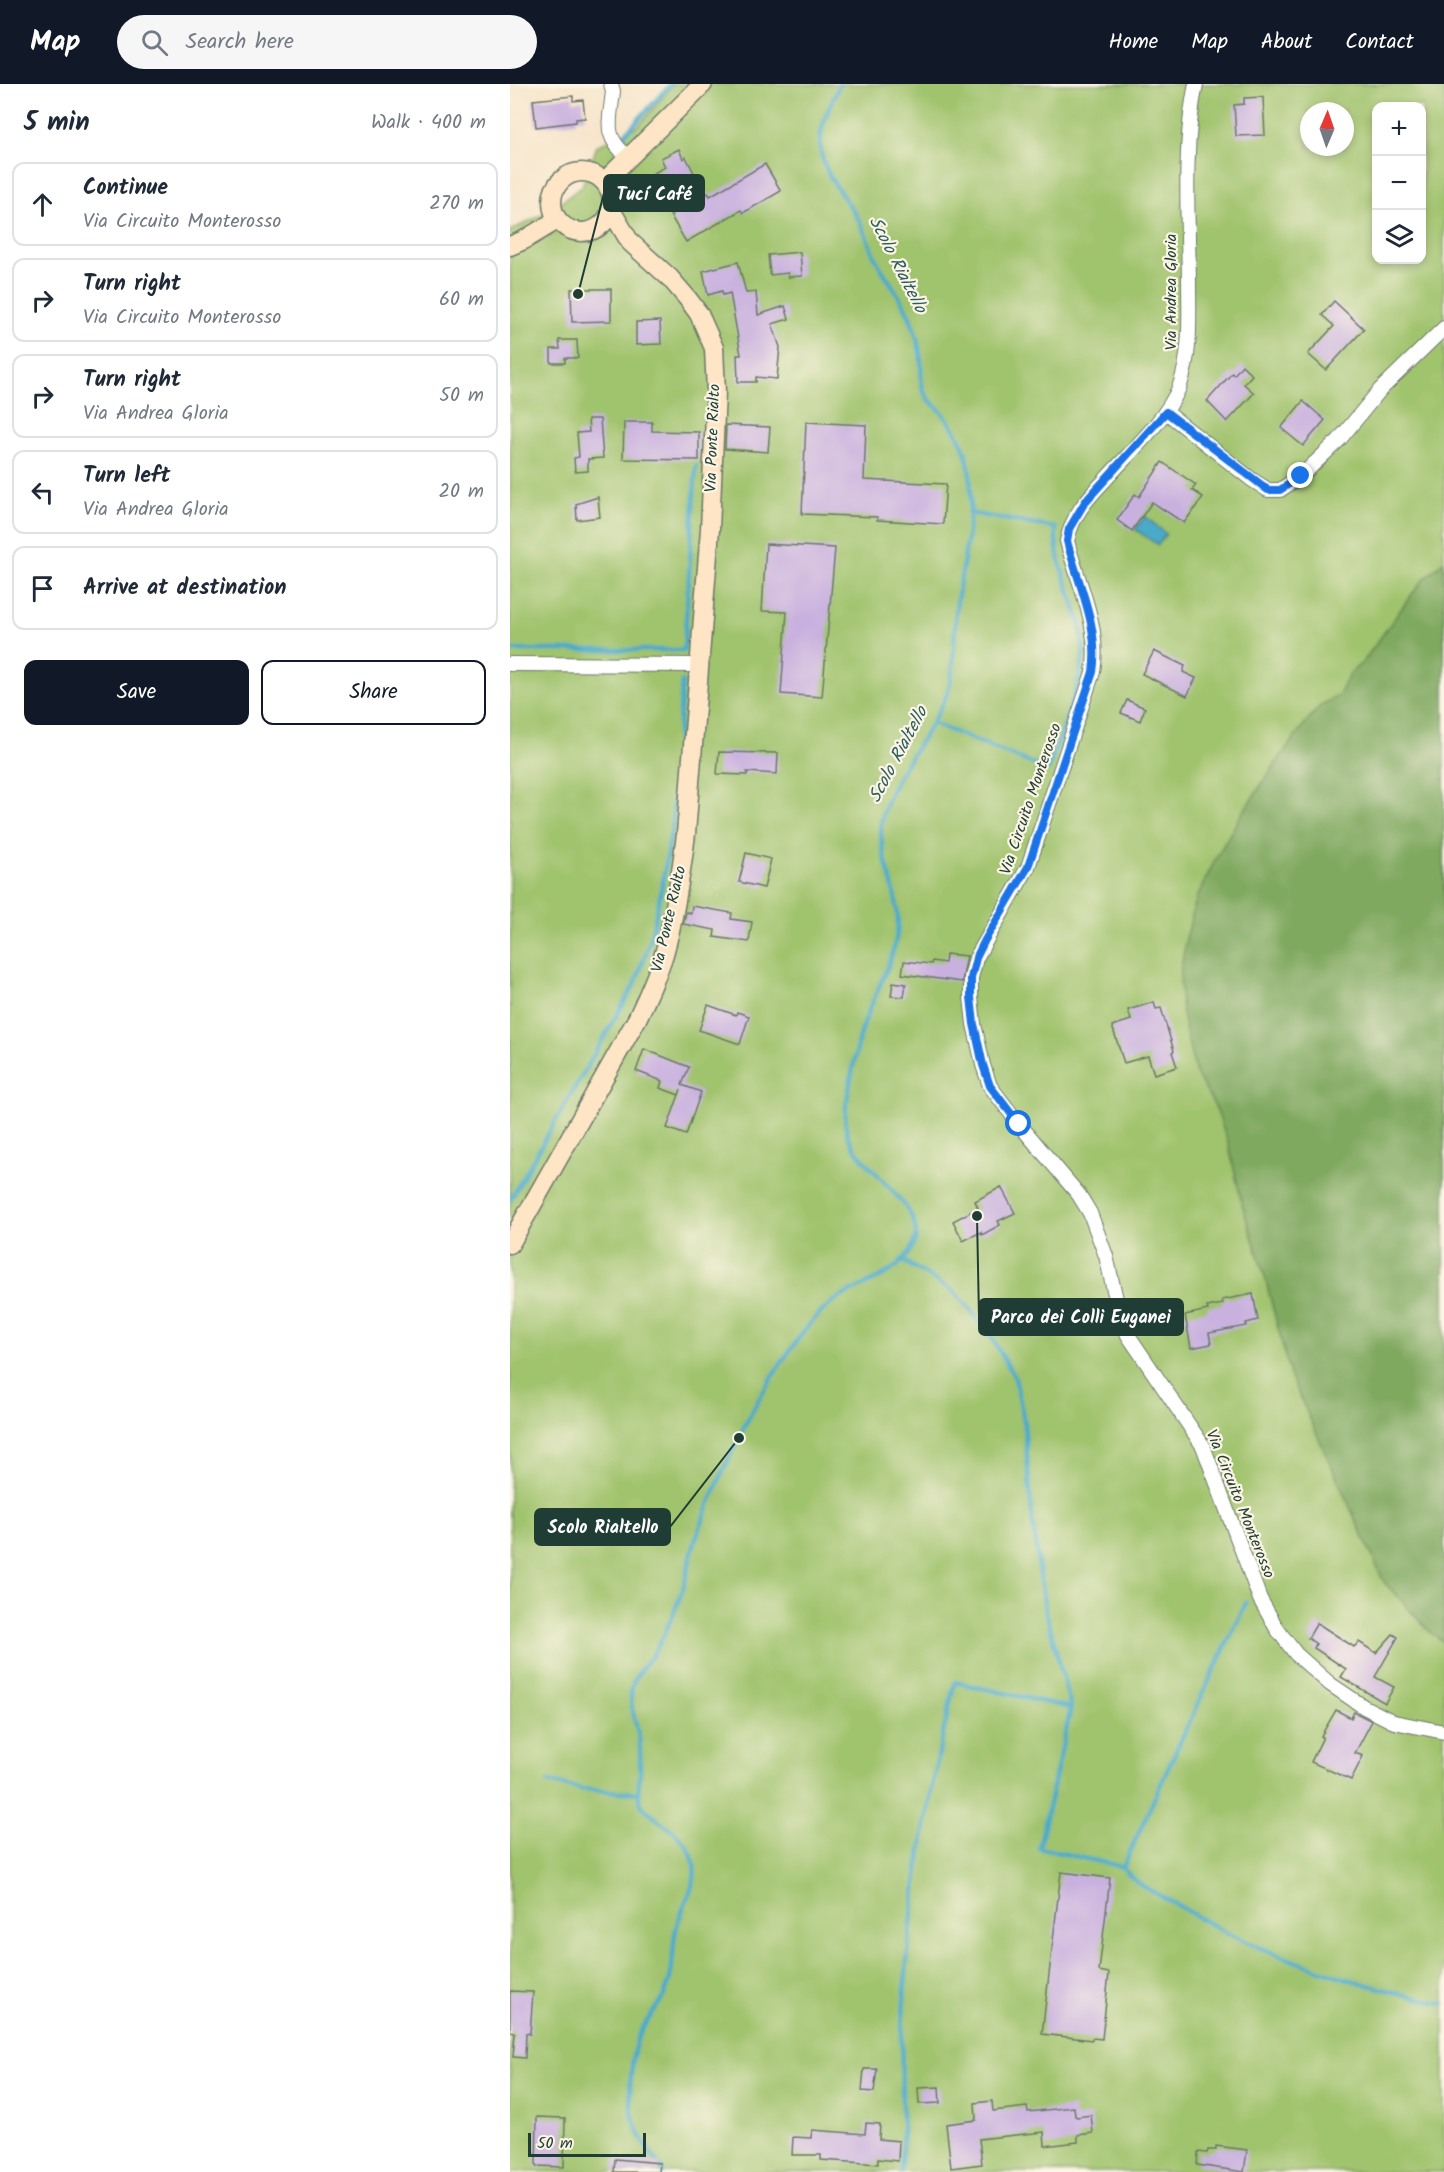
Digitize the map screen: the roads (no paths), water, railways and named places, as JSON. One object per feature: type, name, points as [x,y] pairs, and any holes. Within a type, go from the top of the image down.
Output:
[{"type":"main road","points":[[605,181],[703,84]]},
{"type":"main road","points":[[576,172],[593,174],[605,181],[611,193],[611,210],[608,218],[595,230],[579,233],[570,231],[556,220],[551,203],[555,187],[561,180],[576,172]]},
{"type":"main road","name":"Via Ponte Rialto","points":[[510,1244],[637,1019],[664,954],[682,865],[689,802],[710,529],[716,392],[714,348],[699,314],[688,299],[670,278],[630,242],[611,210]]},
{"type":"main road","points":[[510,246],[556,220]]},
{"type":"main road","name":"Via Ponte Rialto","points":[[595,230],[630,242]]},
{"type":"street","points":[[611,84],[613,91],[610,135],[614,144],[629,158]]},
{"type":"street","name":"Via Andrea Gloria","points":[[1166,412],[1178,389],[1188,356],[1188,171],[1196,84]]},
{"type":"street","points":[[1166,412],[1251,479],[1268,490],[1280,490],[1301,476],[1339,440],[1380,390],[1444,328]]},
{"type":"street","name":"Via Circuito Monterosso","points":[[1166,412],[1085,502],[1069,529],[1067,541],[1092,624],[1095,642],[1093,672],[1028,867],[976,958],[971,988],[974,1024],[990,1086],[1079,1194],[1090,1213],[1106,1256],[1120,1316],[1128,1335],[1203,1446],[1260,1599],[1277,1629],[1296,1654],[1330,1684],[1364,1707],[1394,1722],[1444,1732]]},
{"type":"street","points":[[510,664],[698,665]]},
{"type":"water","points":[[1145,516],[1166,534],[1158,545],[1135,529]]},
{"type":"waterway","points":[[616,141],[671,84]]},
{"type":"waterway","name":"Scolo Rialtello","points":[[664,2172],[642,2138],[633,2117],[631,2076],[638,2036],[661,2002],[669,1984],[677,1927],[692,1886],[695,1869],[691,1853],[681,1839],[646,1810],[639,1799],[640,1747],[631,1703],[632,1688],[638,1674],[658,1647],[674,1613],[682,1592],[695,1541],[708,1508],[728,1460],[764,1390],[803,1332],[821,1312],[842,1296],[894,1268],[910,1251],[915,1240],[915,1227],[910,1214],[865,1161],[848,1136],[846,1114],[848,1092],[860,1035],[890,960],[897,935],[897,909],[884,856],[882,818],[894,785],[940,710],[950,684],[957,602],[970,514],[970,479],[968,462],[958,435],[923,390],[919,348],[909,315],[876,260],[860,222],[823,161],[821,134],[840,84]]},
{"type":"waterway","points":[[510,650],[684,650],[696,466]]},
{"type":"waterway","points":[[932,723],[1048,770],[1070,708],[1083,658],[1078,615],[1059,558],[1056,528],[969,513]]},
{"type":"waterway","points":[[510,1200],[636,982],[651,938],[672,827],[682,681]]},
{"type":"waterway","points":[[901,1260],[951,1289],[992,1338],[1015,1378],[1024,1421],[1032,1516],[1044,1604],[1071,1708],[1039,1848],[1123,1867],[1133,1879],[1157,1894],[1231,1935],[1283,1957],[1389,1991],[1444,2004]]},
{"type":"waterway","points":[[1123,1867],[1246,1603]]},
{"type":"waterway","points":[[901,2172],[902,2036],[910,1933],[929,1806],[955,1682],[1071,1708]]},
{"type":"waterway","points":[[548,1782],[581,1789],[637,1793]]},
{"type":"place","name":"Tucí Café","points":[[578,294]]},
{"type":"place","name":"Parco dei Colli Euganei","points":[[977,1216]]},
{"type":"place","name":"Scolo Rialtello","points":[[739,1438]]}]
